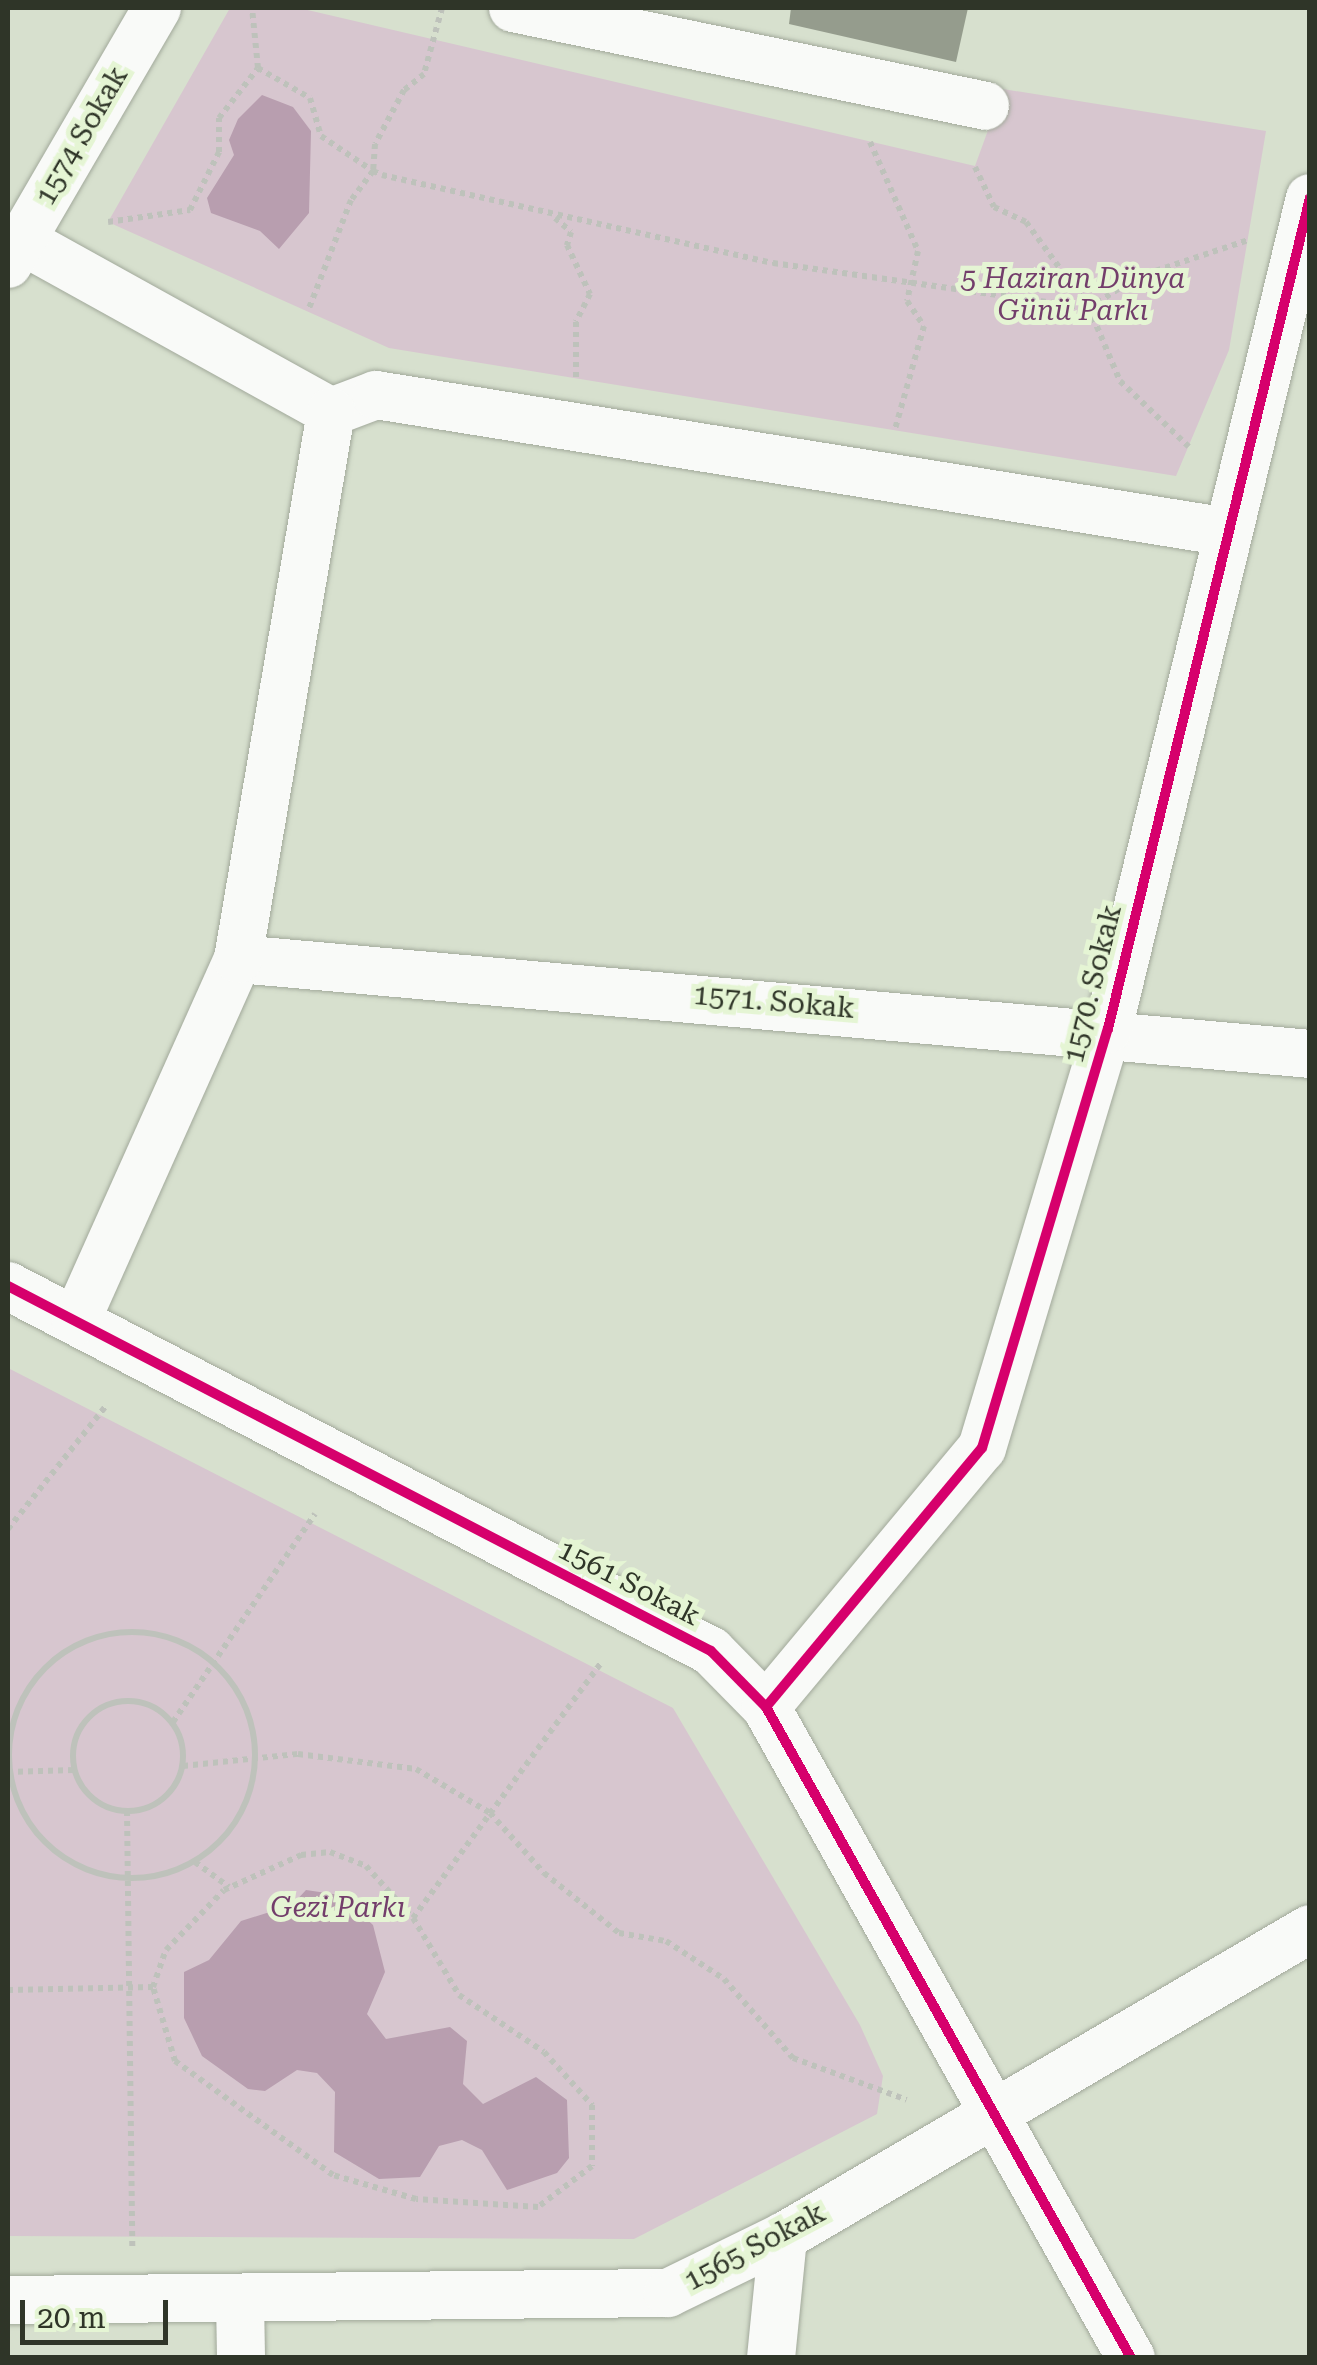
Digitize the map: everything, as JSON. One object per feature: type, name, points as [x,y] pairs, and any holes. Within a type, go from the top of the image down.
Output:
[{"type":"street","name":"1574 Sokak","points":[[14,252],[157,8]]},
{"type":"street","points":[[513,8],[985,106]]},
{"type":"street","name":"1570. Sokak","points":[[766,1707],[982,1448],[1108,1029],[1222,531],[1310,198]]},
{"type":"street","points":[[14,252],[331,412],[376,394],[1222,531]]},
{"type":"street","points":[[76,1321],[238,959],[331,412]]},
{"type":"street","name":"1571. Sokak","points":[[238,959],[1108,1029],[1310,1054]]},
{"type":"street","name":"1561 Sokak","points":[[8,1286],[711,1651],[766,1707],[1132,2358]]},
{"type":"street","name":"1565 Sokak","points":[[8,2300],[668,2293],[783,2237],[991,2108],[1310,1929]]},
{"type":"street","points":[[771,2358],[783,2237]]},
{"type":"street","points":[[240,2299],[241,2358]]},
{"type":"path","points":[[108,222],[190,210],[220,152],[219,118],[258,68],[252,8]]},
{"type":"path","points":[[308,311],[350,200],[373,171],[375,144],[404,90],[424,74],[442,8]]},
{"type":"path","points":[[258,68],[310,98],[321,136],[373,171],[492,193],[553,216],[909,288],[1089,308],[1137,276],[1248,240]]},
{"type":"path","points":[[870,142],[916,238],[906,301],[924,326],[895,430]]},
{"type":"path","points":[[975,166],[994,207],[1026,222],[1089,308],[1120,381],[1188,447]]},
{"type":"path","points":[[553,216],[571,232],[567,245],[590,294],[576,322],[576,378]]},
{"type":"path","points":[[8,1529],[105,1406]]},
{"type":"path","points":[[173,1722],[141,1701],[104,1706],[78,1732],[74,1770],[94,1800],[126,1811],[160,1802],[182,1766],[173,1722],[212,1659],[315,1514]]},
{"type":"path","points":[[136,1630],[177,1639],[212,1659],[238,1689],[256,1754],[247,1803],[195,1862],[127,1877],[78,1866],[44,1842],[8,1772],[10,1725],[28,1686],[57,1656],[94,1636],[136,1630]]},
{"type":"path","points":[[413,1918],[602,1662]]},
{"type":"path","points":[[182,1766],[256,1754],[416,1769],[490,1813],[608,1925],[666,1941],[724,1979],[792,2058],[907,2100]]},
{"type":"path","points":[[8,1772],[74,1770]]},
{"type":"path","points":[[126,1811],[132,2253]]},
{"type":"path","points":[[330,1852],[366,1866],[413,1918],[459,1994],[555,2062],[592,2105],[592,2166],[538,2207],[416,2199],[333,2175],[175,2061],[153,1987],[166,1950],[229,1887],[330,1852]]},
{"type":"path","points":[[195,1862],[229,1887]]},
{"type":"path","points":[[8,1990],[153,1987]]},
{"type":"green space","name":"5 Haziran Dünya Günü Parkı","points":[[230,8],[299,8],[975,166],[1003,89],[1266,131],[1229,350],[1176,476],[389,348],[108,222]]},
{"type":"green space","name":"Gezi Parkı","points":[[8,1368],[673,1708],[860,2025],[883,2076],[877,2114],[634,2239],[8,2236]]},
{"type":"shaded area","points":[[262,95],[293,107],[311,131],[309,213],[279,249],[260,231],[211,213],[207,198],[234,155],[229,140],[238,119]]},
{"type":"shaded area","points":[[306,1890],[340,1895],[373,1925],[385,1972],[367,2014],[386,2039],[450,2027],[467,2041],[463,2084],[483,2104],[536,2077],[567,2100],[569,2158],[557,2173],[507,2190],[482,2150],[462,2140],[439,2146],[420,2177],[379,2179],[334,2152],[335,2092],[317,2073],[297,2070],[265,2091],[248,2089],[202,2056],[184,2018],[184,1972],[209,1960],[241,1921],[292,1905]]},
{"type":"building","points":[[791,8],[968,8],[956,62],[789,24]]},
{"type":"cycle path","points":[[766,1707],[982,1448],[1108,1029],[1310,198]]},
{"type":"cycle path","points":[[8,1286],[711,1651],[766,1707],[1131,2358]]}]
